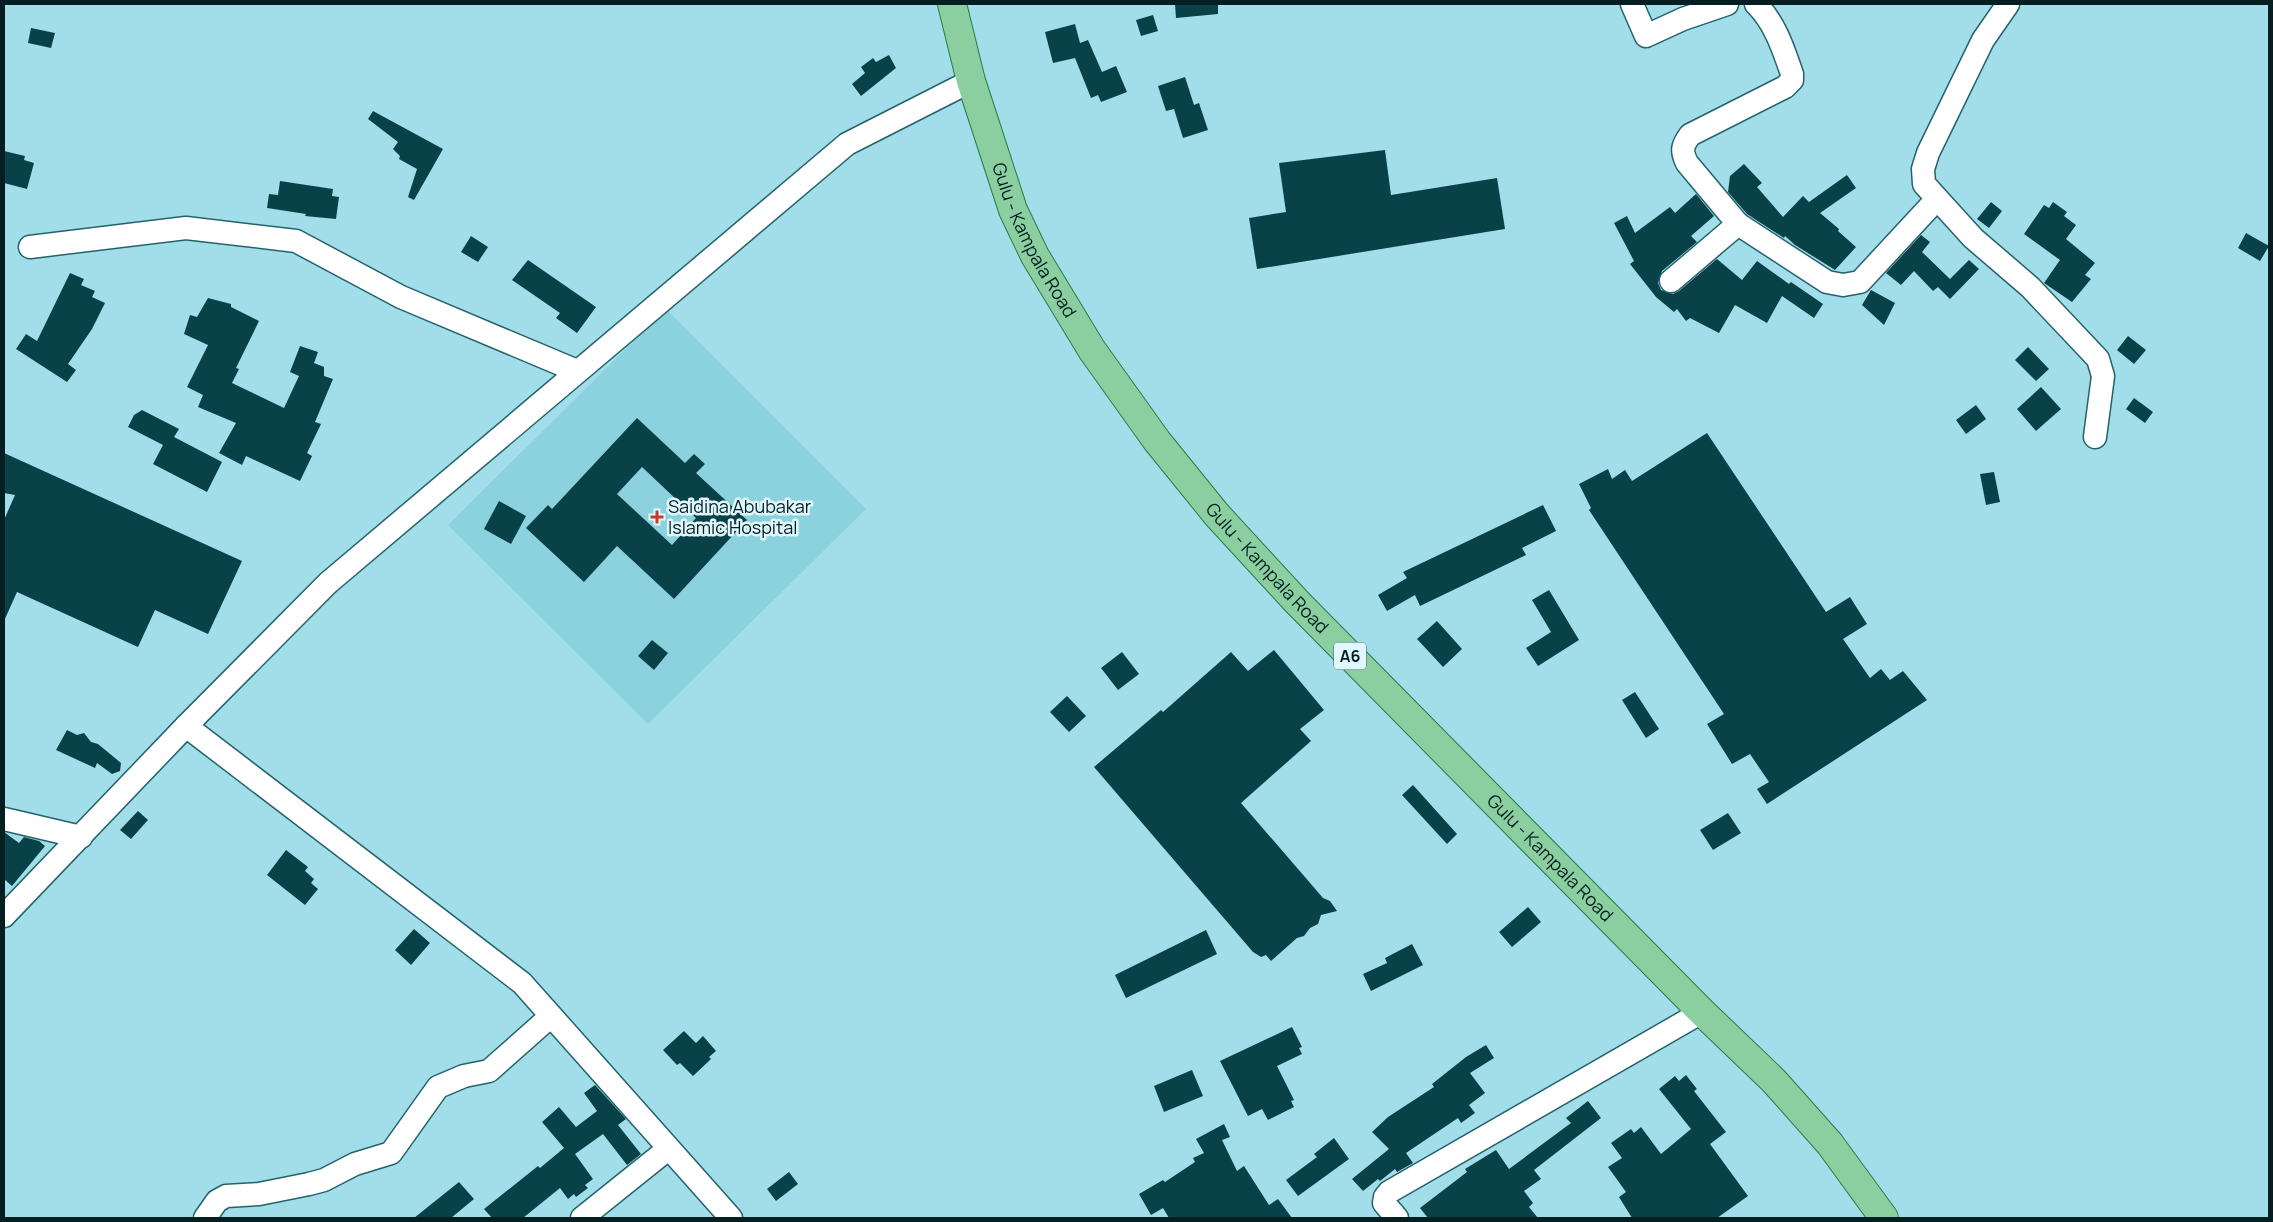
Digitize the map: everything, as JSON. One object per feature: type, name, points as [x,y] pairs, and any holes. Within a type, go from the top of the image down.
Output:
[{"type":"main road","name":"Gulu - Kampala Road","points":[[952,4],[971,81],[1013,210],[1036,256],[1092,350],[1157,441],[1217,515],[1297,602],[1702,1012],[1774,1081],[1830,1144],[1884,1218]]},
{"type":"street","points":[[1632,4],[1646,36],[1683,19],[1727,4]]},
{"type":"street","points":[[1756,4],[1766,14],[1778,34],[1792,74],[1792,80],[1785,87],[1690,135],[1682,146],[1682,153],[1687,163],[1738,224],[1827,282],[1843,285],[1860,282],[1936,200]]},
{"type":"street","points":[[2008,4],[1983,40],[1928,153],[1923,169],[1924,184],[1936,200],[1993,257],[2030,287],[2098,359],[2102,376],[2095,437]]},
{"type":"street","points":[[4,916],[186,726],[328,583],[847,144],[971,81]]},
{"type":"street","points":[[1671,282],[1738,224]]},
{"type":"street","points":[[30,247],[186,228],[296,241],[401,297],[577,371]]},
{"type":"street","points":[[186,726],[522,983],[731,1218]]},
{"type":"street","points":[[4,819],[81,837]]},
{"type":"street","points":[[1397,1218],[1384,1203],[1385,1197],[1389,1192],[1702,1012]]},
{"type":"street","points":[[204,1218],[218,1201],[226,1196],[259,1194],[309,1184],[324,1180],[355,1164],[391,1153],[438,1087],[464,1076],[489,1071],[552,1016]]},
{"type":"street","points":[[582,1218],[668,1149]]},
{"type":"shaded area","name":"Saidina Abubakar Islamic Hospital","points":[[666,309],[866,509],[648,724],[448,525]]},
{"type":"building","points":[[1175,4],[1218,4],[1218,14],[1176,18]]},
{"type":"building","points":[[1153,15],[1158,31],[1141,36],[1136,20]]},
{"type":"building","points":[[1075,24],[1080,43],[1088,40],[1102,72],[1116,66],[1127,92],[1101,102],[1098,95],[1091,98],[1075,58],[1053,63],[1045,32]]},
{"type":"building","points":[[31,28],[55,33],[51,48],[28,43]]},
{"type":"building","points":[[889,55],[896,68],[861,96],[852,84],[865,73],[861,67],[873,58],[876,62]]},
{"type":"building","points":[[1185,77],[1194,105],[1199,103],[1208,130],[1183,138],[1174,109],[1166,111],[1158,86]]},
{"type":"building","points":[[373,111],[443,149],[414,200],[408,197],[417,169],[399,159],[400,156],[393,149],[398,142],[368,119]]},
{"type":"building","points":[[1385,150],[1391,195],[1497,178],[1505,229],[1257,269],[1249,218],[1286,212],[1279,163]]},
{"type":"building","points":[[4,151],[25,156],[24,160],[34,163],[27,189],[4,183]]},
{"type":"building","points":[[1744,164],[1762,183],[1757,187],[1783,217],[1803,196],[1809,202],[1847,175],[1856,188],[1820,213],[1856,247],[1835,270],[1795,245],[1785,236],[1784,238],[1747,214],[1728,192],[1730,176]]},
{"type":"building","points":[[280,181],[333,189],[332,196],[339,197],[336,219],[305,216],[306,214],[267,208],[269,194],[278,195]]},
{"type":"building","points":[[1696,194],[1714,216],[1691,236],[1697,242],[1662,271],[1658,283],[1661,290],[1673,294],[1679,291],[1717,259],[1742,280],[1757,261],[1789,284],[1791,282],[1823,304],[1814,318],[1782,296],[1767,323],[1735,305],[1719,333],[1690,318],[1686,321],[1677,309],[1674,312],[1656,297],[1630,264],[1634,261],[1614,223],[1627,216],[1635,233],[1670,207],[1675,213]]},
{"type":"building","points":[[1991,202],[2002,211],[1989,228],[1977,219]]},
{"type":"building","points":[[2053,202],[2067,212],[2064,216],[2076,225],[2066,239],[2095,263],[2085,275],[2091,279],[2072,302],[2044,283],[2060,260],[2024,234],[2044,205],[2049,208]]},
{"type":"building","points":[[2246,233],[2269,246],[2260,261],[2238,248]]},
{"type":"building","points":[[1921,235],[1930,242],[1922,252],[1950,279],[1969,260],[1979,269],[1950,299],[1938,287],[1933,291],[1914,271],[1901,285],[1886,273]]},
{"type":"building","points":[[471,236],[488,247],[478,262],[461,252]]},
{"type":"building","points":[[528,260],[596,307],[577,333],[556,318],[560,313],[512,280]]},
{"type":"building","points":[[70,273],[84,279],[81,285],[95,291],[92,297],[105,303],[92,329],[68,364],[76,370],[67,382],[16,349],[26,334],[37,341]]},
{"type":"building","points":[[1871,290],[1895,303],[1884,325],[1862,305]]},
{"type":"building","points":[[208,298],[231,304],[231,307],[259,321],[236,368],[239,369],[232,383],[284,408],[299,376],[290,372],[300,346],[318,352],[314,363],[324,367],[324,376],[333,379],[315,422],[321,424],[307,453],[312,456],[300,481],[246,456],[242,465],[219,453],[236,423],[198,407],[203,395],[187,387],[208,345],[184,334],[190,315],[197,317]]},
{"type":"building","points":[[2128,336],[2146,350],[2134,364],[2117,350]]},
{"type":"building","points":[[2028,347],[2049,369],[2036,381],[2015,360]]},
{"type":"building","points":[[2041,387],[2061,409],[2036,431],[2017,409]]},
{"type":"building","points":[[2134,398],[2153,412],[2145,423],[2126,409]]},
{"type":"building","points":[[1976,405],[1986,419],[1966,434],[1956,420]]},
{"type":"building","points":[[142,410],[179,429],[174,437],[222,462],[207,492],[153,464],[163,445],[128,427],[134,415]]},
{"type":"building","points":[[637,418],[685,463],[694,454],[705,464],[696,473],[747,520],[674,599],[617,546],[584,582],[526,528],[548,505],[552,509]],"holes":[[[642,467],[696,518],[672,545],[617,494]]]},
{"type":"building","points":[[1707,433],[1826,612],[1850,597],[1867,624],[1843,639],[1870,678],[1881,669],[1890,680],[1903,671],[1927,700],[1767,804],[1757,789],[1769,782],[1750,754],[1732,764],[1707,724],[1724,714],[1589,510],[1591,508],[1579,484],[1608,469],[1612,479],[1625,470],[1632,481]]},
{"type":"building","points":[[4,453],[242,561],[208,634],[155,610],[138,647],[17,592],[4,621],[4,520],[15,495],[4,493]]},
{"type":"building","points":[[1994,472],[2000,502],[1986,505],[1980,474]]},
{"type":"building","points":[[499,501],[526,516],[511,544],[484,529]]},
{"type":"building","points":[[1543,505],[1556,531],[1522,548],[1526,555],[1420,606],[1415,595],[1387,611],[1378,595],[1407,578],[1403,572]]},
{"type":"building","points":[[1549,590],[1579,640],[1538,666],[1526,648],[1551,632],[1532,600]]},
{"type":"building","points":[[1437,621],[1462,649],[1443,667],[1417,639]]},
{"type":"building","points":[[652,640],[668,653],[654,670],[638,656]]},
{"type":"building","points":[[1274,650],[1324,710],[1300,729],[1311,741],[1241,803],[1323,898],[1330,901],[1337,911],[1321,915],[1318,924],[1310,928],[1304,936],[1297,938],[1271,961],[1266,955],[1261,957],[1253,952],[1094,767],[1161,710],[1163,712],[1231,652],[1248,671]]},
{"type":"building","points":[[1122,652],[1139,674],[1118,690],[1101,668]]},
{"type":"building","points":[[1635,692],[1659,729],[1646,738],[1622,700]]},
{"type":"building","points":[[1067,696],[1086,716],[1069,732],[1050,712]]},
{"type":"building","points":[[67,730],[77,735],[84,733],[91,742],[98,744],[121,763],[120,771],[112,774],[97,763],[95,768],[56,750]]},
{"type":"building","points":[[1413,785],[1457,834],[1447,844],[1402,795]]},
{"type":"building","points":[[138,811],[148,820],[131,839],[120,830]]},
{"type":"building","points":[[1728,813],[1741,833],[1713,850],[1700,830]]},
{"type":"building","points":[[4,832],[19,843],[24,837],[39,841],[45,846],[12,886],[4,879]]},
{"type":"building","points":[[286,850],[308,867],[305,871],[314,879],[311,883],[318,889],[305,905],[267,875]]},
{"type":"building","points":[[1528,907],[1541,922],[1512,947],[1499,932]]},
{"type":"building","points":[[414,929],[430,943],[411,965],[395,950]]},
{"type":"building","points":[[1206,930],[1217,954],[1126,998],[1115,975]]},
{"type":"building","points":[[1412,944],[1423,965],[1371,991],[1363,974],[1387,963],[1385,958]]},
{"type":"building","points":[[1292,1027],[1302,1047],[1299,1048],[1302,1054],[1277,1066],[1294,1100],[1291,1101],[1294,1107],[1268,1120],[1262,1109],[1248,1116],[1220,1061]]},
{"type":"building","points":[[684,1031],[696,1043],[703,1036],[716,1051],[709,1057],[711,1059],[693,1076],[680,1063],[677,1065],[663,1050]]},
{"type":"building","points":[[1486,1045],[1494,1058],[1470,1073],[1485,1093],[1469,1105],[1475,1113],[1461,1123],[1458,1118],[1406,1153],[1413,1163],[1397,1172],[1395,1169],[1363,1191],[1352,1179],[1389,1149],[1372,1132],[1388,1117],[1434,1087],[1432,1084],[1466,1057]]},
{"type":"building","points":[[1192,1070],[1203,1096],[1164,1112],[1154,1086]]},
{"type":"building","points":[[1686,1075],[1697,1089],[1694,1091],[1726,1132],[1710,1144],[1748,1196],[1717,1218],[1632,1218],[1619,1197],[1626,1192],[1608,1167],[1622,1158],[1611,1143],[1631,1129],[1634,1133],[1641,1127],[1661,1154],[1691,1129],[1659,1089],[1675,1076],[1679,1081]]},
{"type":"building","points":[[595,1085],[626,1119],[618,1125],[641,1154],[627,1165],[603,1134],[575,1154],[593,1179],[585,1185],[588,1188],[576,1197],[574,1194],[568,1199],[560,1188],[523,1218],[492,1218],[484,1209],[564,1148],[542,1122],[559,1107],[576,1127],[597,1111],[584,1093]]},
{"type":"building","points":[[1588,1101],[1601,1118],[1534,1170],[1541,1179],[1524,1191],[1533,1203],[1529,1207],[1538,1218],[1428,1218],[1420,1208],[1467,1172],[1465,1169],[1496,1150],[1509,1169],[1571,1123],[1566,1118]]},
{"type":"building","points":[[1224,1124],[1230,1137],[1222,1140],[1237,1171],[1244,1166],[1269,1205],[1278,1199],[1292,1218],[1169,1218],[1163,1208],[1151,1215],[1139,1194],[1163,1180],[1165,1182],[1195,1162],[1193,1158],[1204,1153],[1196,1139]]},
{"type":"building","points":[[1334,1138],[1349,1159],[1298,1196],[1286,1180],[1317,1157],[1314,1154]]},
{"type":"building","points":[[789,1172],[798,1184],[776,1201],[767,1189]]},
{"type":"building","points":[[459,1182],[474,1199],[451,1218],[414,1218]]},
{"type":"place","name":"Saidina Abubakar Islamic Hospital","points":[[657,517]]}]
